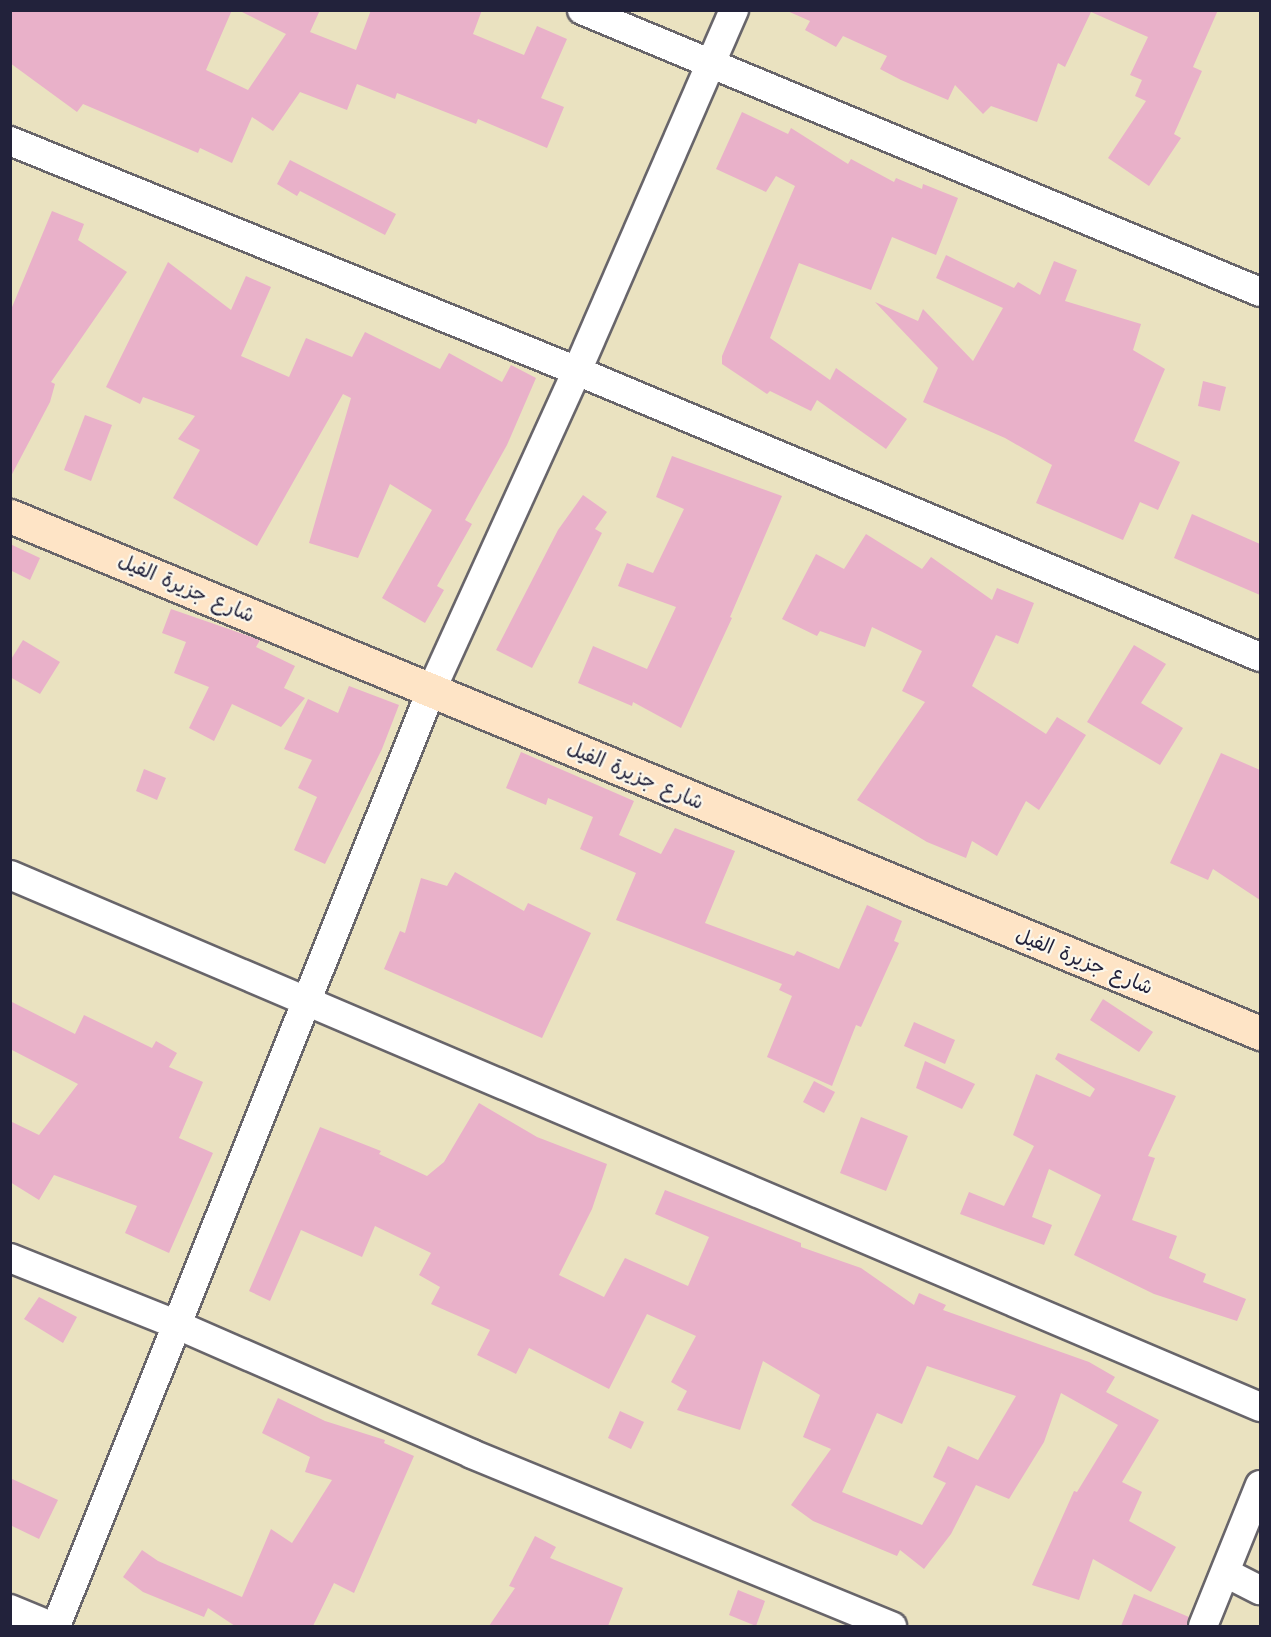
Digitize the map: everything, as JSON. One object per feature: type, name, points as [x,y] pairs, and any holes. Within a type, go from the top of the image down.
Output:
[{"type":"street","points":[[582,10],[1260,292]]},
{"type":"street","points":[[10,1609],[53,1626],[307,1003],[431,691],[577,371],[714,63],[734,10]]},
{"type":"street","points":[[10,141],[577,371],[1260,657]]},
{"type":"street","name":"شارع جزيرة الفيل","points":[[10,516],[1260,1033]]},
{"type":"street","points":[[10,875],[307,1003],[553,1103],[1260,1407]]},
{"type":"street","points":[[10,1257],[175,1324],[472,1454],[892,1626]]},
{"type":"street","points":[[1203,1626],[1260,1485]]},
{"type":"street","points":[[1226,1573],[1260,1590]]},
{"type":"building","points":[[10,10],[232,10],[206,70],[248,90],[286,34],[238,10],[320,10],[310,32],[356,50],[371,10],[482,10],[473,34],[524,55],[537,26],[567,39],[541,98],[564,107],[547,148],[478,119],[476,124],[397,93],[395,99],[357,84],[347,110],[300,92],[273,131],[252,117],[232,163],[200,148],[198,153],[83,104],[77,112],[10,63]]},
{"type":"building","points":[[785,10],[1218,10],[1193,67],[1202,71],[1174,134],[1181,138],[1149,186],[1108,158],[1146,101],[1135,96],[1142,80],[1130,75],[1148,37],[1091,12],[1065,67],[1058,63],[1037,122],[991,106],[983,114],[955,85],[948,100],[901,80],[880,69],[887,56],[843,36],[836,47],[805,30],[810,21]]},
{"type":"building","points":[[742,112],[788,134],[791,128],[848,164],[851,159],[894,182],[896,178],[922,189],[923,184],[958,198],[936,255],[892,237],[871,290],[799,263],[770,338],[830,380],[836,368],[907,419],[886,449],[817,400],[811,411],[770,391],[767,394],[722,364],[722,356],[795,186],[776,176],[766,192],[716,169]]},
{"type":"building","points":[[290,160],[396,214],[385,235],[300,191],[297,196],[277,184]]},
{"type":"building","points":[[52,211],[84,224],[78,240],[127,272],[51,382],[55,384],[50,402],[10,478],[10,312]]},
{"type":"building","points":[[946,255],[1014,288],[1018,282],[1040,295],[1054,261],[1077,270],[1065,301],[1141,324],[1133,350],[1165,369],[1134,441],[1180,462],[1158,510],[1140,502],[1123,540],[1036,503],[1052,465],[1005,438],[923,402],[938,368],[875,302],[918,321],[923,309],[973,361],[1003,308],[936,278]]},
{"type":"building","points":[[168,262],[231,310],[246,276],[271,287],[241,356],[289,377],[306,338],[352,357],[365,332],[440,369],[449,353],[502,382],[511,365],[536,378],[507,445],[465,520],[472,524],[437,586],[444,590],[425,623],[382,598],[432,510],[390,484],[358,558],[309,543],[351,398],[343,394],[257,546],[173,498],[200,450],[178,439],[195,416],[143,397],[140,404],[106,387]]},
{"type":"building","points":[[1203,381],[1226,387],[1220,411],[1198,406]]},
{"type":"building","points":[[85,415],[112,425],[91,481],[64,470]]},
{"type":"building","points":[[672,456],[782,496],[730,617],[732,618],[681,728],[633,702],[632,706],[578,683],[593,646],[647,669],[676,607],[618,586],[627,563],[653,573],[684,509],[656,497]]},
{"type":"building","points":[[583,495],[607,512],[595,529],[602,533],[532,668],[496,650],[558,530]]},
{"type":"building","points":[[1192,514],[1260,544],[1260,595],[1174,558]]},
{"type":"building","points":[[866,534],[922,569],[931,557],[992,600],[997,588],[1034,603],[1018,644],[996,635],[972,686],[1046,734],[1057,717],[1086,735],[1039,810],[1026,801],[997,856],[972,841],[966,858],[927,842],[857,800],[925,702],[902,691],[922,651],[872,627],[865,647],[820,631],[817,636],[782,619],[816,554],[844,569]]},
{"type":"building","points":[[10,544],[40,558],[30,580],[10,570]]},
{"type":"building","points":[[171,609],[260,640],[256,647],[295,666],[284,688],[305,698],[281,727],[232,704],[214,741],[189,728],[209,687],[174,673],[186,642],[162,633]]},
{"type":"building","points":[[23,640],[60,662],[40,694],[10,677],[10,661]]},
{"type":"building","points":[[1134,645],[1166,664],[1141,703],[1183,728],[1160,765],[1087,722]]},
{"type":"building","points":[[349,686],[399,705],[382,749],[325,864],[294,850],[317,797],[298,788],[312,760],[284,749],[308,699],[338,713]]},
{"type":"building","points":[[521,752],[634,801],[619,835],[661,854],[675,828],[735,851],[705,923],[794,956],[797,951],[839,969],[867,905],[902,921],[894,941],[899,943],[861,1027],[856,1025],[832,1086],[767,1057],[792,996],[779,990],[782,984],[616,920],[636,873],[580,849],[593,817],[548,798],[546,805],[506,788]]},
{"type":"building","points":[[1221,753],[1260,770],[1260,900],[1213,869],[1208,880],[1170,863]]},
{"type":"building","points":[[144,769],[166,778],[157,800],[136,791]]},
{"type":"building","points":[[455,872],[524,911],[528,903],[591,933],[542,1038],[384,969],[400,931],[405,933],[421,878],[447,886]]},
{"type":"building","points":[[1103,999],[1153,1032],[1139,1052],[1090,1020]]},
{"type":"building","points":[[10,1001],[75,1034],[84,1015],[152,1048],[156,1041],[177,1053],[169,1067],[203,1082],[179,1138],[213,1153],[169,1253],[125,1233],[137,1206],[54,1175],[39,1200],[10,1182],[10,1121],[39,1135],[78,1084],[10,1049]]},
{"type":"building","points":[[914,1022],[955,1040],[945,1064],[904,1046]]},
{"type":"building","points":[[1058,1053],[1176,1096],[1148,1156],[1155,1158],[1132,1220],[1177,1236],[1169,1258],[1206,1274],[1203,1282],[1246,1299],[1237,1321],[1154,1294],[1074,1255],[1101,1195],[1049,1169],[1032,1217],[1052,1225],[1044,1245],[960,1214],[969,1192],[1004,1206],[1034,1146],[1013,1135],[1036,1074],[1090,1097],[1095,1089],[1055,1059]]},
{"type":"building","points":[[925,1061],[975,1084],[962,1109],[916,1088]]},
{"type":"building","points":[[814,1081],[835,1092],[824,1113],[803,1102]]},
{"type":"building","points":[[479,1103],[537,1137],[607,1164],[592,1209],[559,1275],[604,1297],[625,1258],[688,1286],[709,1237],[655,1214],[665,1190],[801,1243],[801,1247],[861,1268],[914,1305],[919,1293],[946,1305],[943,1310],[1089,1362],[1115,1377],[1106,1392],[1159,1420],[1122,1482],[1142,1492],[1129,1521],[1176,1547],[1151,1592],[1093,1559],[1079,1600],[1032,1585],[1074,1491],[1077,1492],[1118,1425],[1061,1393],[1044,1442],[1009,1499],[976,1485],[951,1534],[924,1569],[900,1550],[897,1556],[813,1521],[791,1505],[831,1449],[803,1437],[820,1395],[763,1361],[740,1430],[677,1410],[687,1391],[671,1382],[696,1336],[647,1314],[609,1389],[529,1348],[516,1374],[477,1355],[490,1330],[431,1304],[440,1287],[419,1275],[431,1253],[375,1226],[362,1257],[301,1230],[270,1301],[249,1291],[320,1127],[381,1151],[379,1154],[427,1176],[444,1162]],"holes":[[[927,1366],[1016,1396],[978,1460],[948,1446],[933,1477],[946,1483],[922,1525],[842,1492],[877,1413],[902,1424]]]},
{"type":"building","points":[[861,1117],[908,1136],[886,1191],[840,1173]]},
{"type":"building","points":[[39,1297],[77,1317],[63,1343],[24,1319]]},
{"type":"building","points":[[278,1398],[325,1421],[385,1440],[384,1443],[414,1456],[354,1593],[334,1583],[313,1626],[235,1626],[208,1608],[204,1617],[143,1592],[123,1577],[142,1550],[158,1561],[242,1597],[271,1529],[292,1543],[332,1480],[305,1472],[310,1457],[262,1433]]},
{"type":"building","points":[[620,1411],[644,1422],[631,1449],[608,1438]]},
{"type":"building","points":[[10,1478],[58,1500],[39,1539],[10,1525]]},
{"type":"building","points":[[535,1536],[556,1547],[550,1558],[623,1588],[608,1626],[489,1626],[515,1588],[509,1586]]},
{"type":"building","points":[[738,1590],[765,1601],[756,1626],[729,1615]]},
{"type":"building","points":[[1134,1594],[1189,1617],[1187,1626],[1121,1626]]}]
